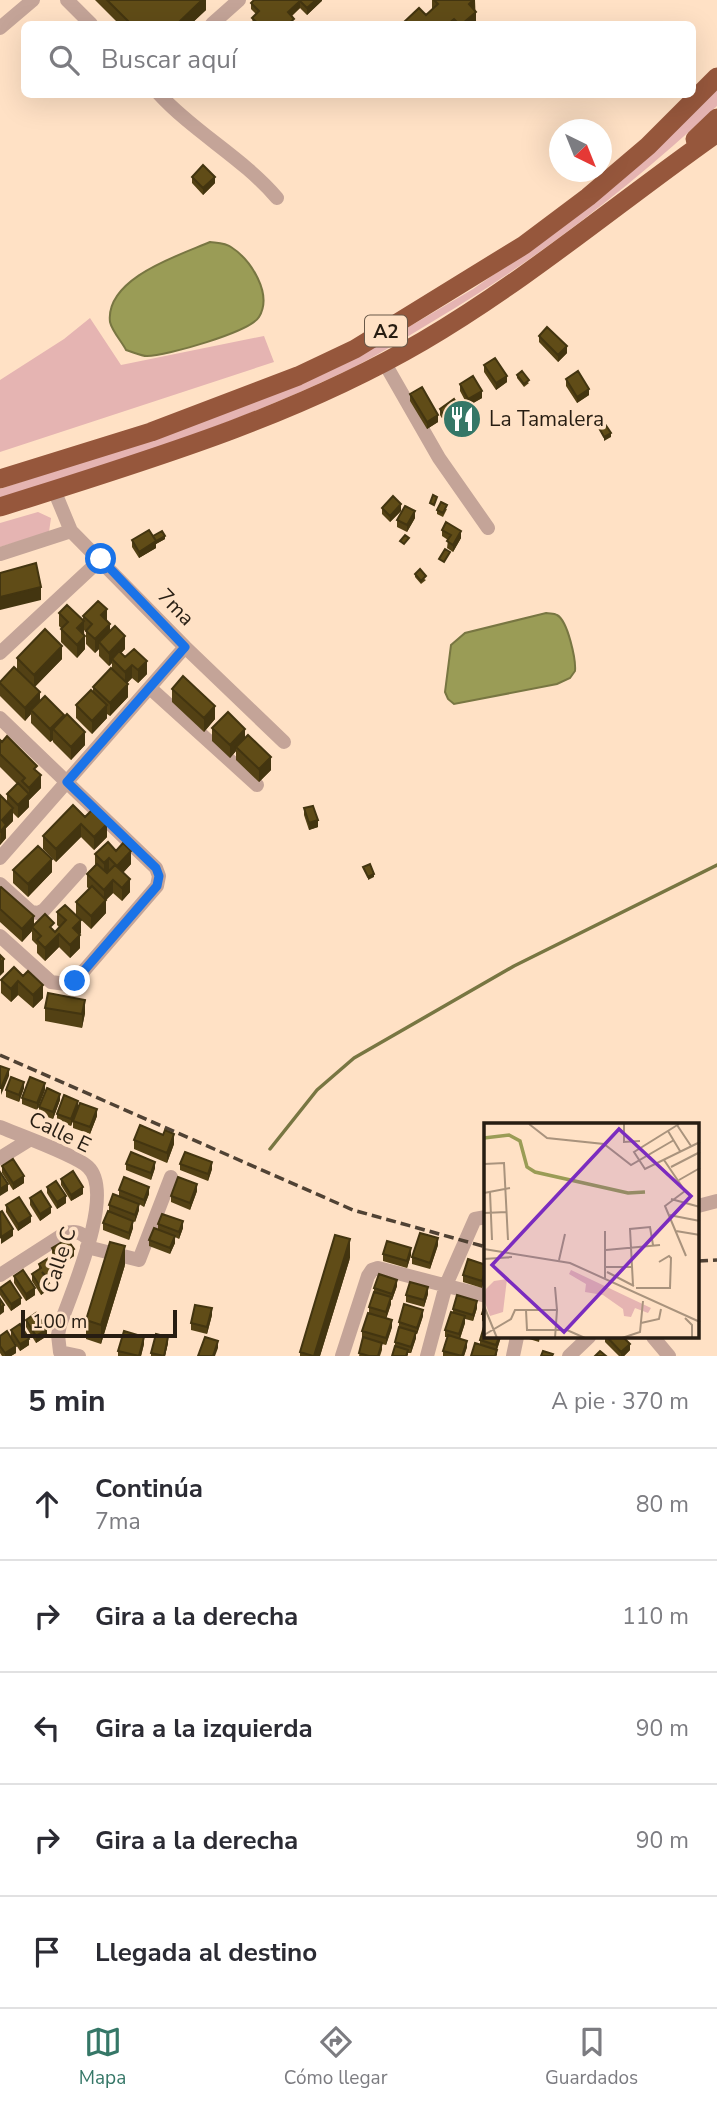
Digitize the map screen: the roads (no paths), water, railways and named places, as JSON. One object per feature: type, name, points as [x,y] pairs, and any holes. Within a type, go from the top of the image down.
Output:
[{"type":"highway","name":"A2","points":[[0,479],[151,432],[298,376],[355,349],[512,252],[588,197],[648,146],[716,79]]},
{"type":"highway","name":"A2","points":[[0,507],[234,431],[314,398],[384,362],[424,340],[538,267],[662,172],[717,118]]},
{"type":"highway","points":[[662,172],[717,134]]},
{"type":"street","points":[[0,28],[33,0]]},
{"type":"street","points":[[67,0],[88,21]]},
{"type":"street","points":[[215,21],[239,0]]},
{"type":"street","points":[[164,98],[260,178],[277,198]]},
{"type":"street","points":[[384,362],[439,458],[488,528]]},
{"type":"street","name":"7ma","points":[[54,490],[71,531],[185,647],[284,742]]},
{"type":"street","points":[[0,554],[71,531]]},
{"type":"street","points":[[0,653],[101,559]]},
{"type":"street","points":[[0,857],[185,647]]},
{"type":"street","points":[[150,688],[257,785]]},
{"type":"street","points":[[0,718],[156,868],[159,881],[75,981],[66,984],[51,982],[0,936]]},
{"type":"street","points":[[0,884],[31,912],[38,913],[44,911],[80,870]]},
{"type":"street","name":"Calle E","points":[[0,1127],[85,1164],[97,1181]]},
{"type":"street","points":[[0,1158],[29,1140]]},
{"type":"street","points":[[0,1275],[64,1234],[75,1231],[80,1233],[88,1244],[139,1260],[171,1177]]},
{"type":"street","name":"Calle C","points":[[57,1354],[60,1325],[88,1244],[97,1204],[97,1181]]},
{"type":"street","points":[[700,1205],[717,1201]]},
{"type":"street","points":[[427,1356],[446,1285],[475,1219],[484,1217]]},
{"type":"street","points":[[342,1356],[372,1270],[378,1268],[484,1295]]},
{"type":"street","points":[[513,1356],[517,1338]]},
{"type":"street","points":[[569,1356],[589,1338]]},
{"type":"street","points":[[654,1338],[669,1356]]},
{"type":"street","points":[[57,1354],[79,1356]]},
{"type":"waterway","points":[[270,1149],[317,1090],[354,1058],[514,966],[717,865]]},
{"type":"railway","points":[[0,1055],[353,1210],[484,1246]]},
{"type":"railway","points":[[700,1261],[717,1260]]},
{"type":"place","name":"La Tamalera","points":[[462,419]]}]
